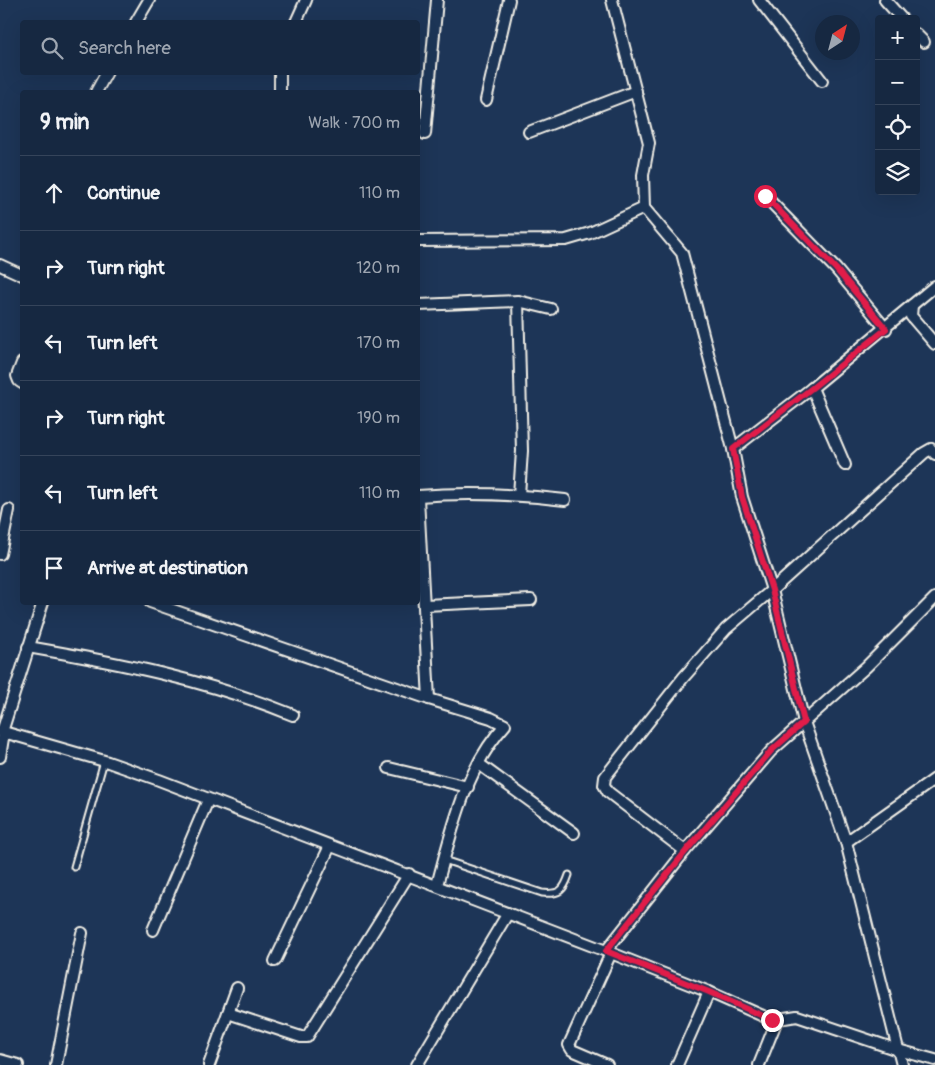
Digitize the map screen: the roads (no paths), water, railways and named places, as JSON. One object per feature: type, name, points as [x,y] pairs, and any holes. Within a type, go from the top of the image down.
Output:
[{"type":"street","points":[[137,20],[149,0]]},
{"type":"street","points":[[297,20],[306,0]]},
{"type":"street","points":[[426,134],[437,0]]},
{"type":"street","points":[[486,100],[509,0]]},
{"type":"street","points":[[612,0],[650,143],[643,175],[644,208],[682,253],[733,449],[742,497],[772,590],[804,722],[846,842],[902,1065]]},
{"type":"street","points":[[759,0],[822,81]]},
{"type":"street","points":[[885,0],[898,15]]},
{"type":"street","points":[[920,38],[924,42]]},
{"type":"street","points":[[97,90],[105,75]]},
{"type":"street","points":[[280,75],[280,90]]},
{"type":"street","points":[[530,132],[636,91]]},
{"type":"street","points":[[765,196],[836,269],[886,329]]},
{"type":"street","points":[[420,241],[566,240],[590,232],[644,208]]},
{"type":"street","points":[[0,266],[20,274]]},
{"type":"street","points":[[733,449],[886,329],[935,286]]},
{"type":"street","points":[[420,304],[518,301],[551,309]]},
{"type":"street","points":[[518,301],[522,452],[519,495]]},
{"type":"street","points":[[912,305],[911,316],[935,344]]},
{"type":"street","points":[[20,368],[17,376],[20,382]]},
{"type":"street","points":[[812,388],[846,465]]},
{"type":"street","points":[[686,851],[608,792],[604,784],[605,777],[683,678],[726,629],[924,453],[930,448],[935,454]]},
{"type":"street","points":[[420,497],[458,493],[519,495],[565,500]]},
{"type":"street","points":[[0,554],[9,510]]},
{"type":"street","points":[[420,528],[429,699]]},
{"type":"street","points":[[607,1065],[572,1050],[569,1045],[608,952],[686,851],[771,751],[866,667],[935,598]]},
{"type":"street","points":[[425,605],[532,600]]},
{"type":"street","points":[[0,757],[2,732],[41,605]]},
{"type":"street","points":[[159,605],[429,699],[491,718],[505,725],[485,750],[458,810],[437,885]]},
{"type":"street","points":[[28,647],[115,662],[222,689],[293,715]]},
{"type":"street","points":[[2,732],[104,761],[409,874],[709,992],[772,1020],[798,1016],[898,1050],[935,1060]]},
{"type":"street","points":[[479,764],[574,833]]},
{"type":"street","points":[[389,768],[468,787]]},
{"type":"street","points":[[846,842],[935,779]]},
{"type":"street","points":[[153,930],[208,800]]},
{"type":"street","points":[[275,961],[330,846]]},
{"type":"street","points":[[228,1013],[307,1037],[409,874]]},
{"type":"street","points":[[417,1065],[508,913]]},
{"type":"street","points":[[56,1065],[82,933]]},
{"type":"street","points":[[209,1065],[237,988]]},
{"type":"street","points":[[677,1065],[709,992]]},
{"type":"street","points":[[759,1065],[777,1020]]},
{"type":"street","points":[[0,1060],[18,1065]]},
{"type":"lane","points":[[74,867],[104,761]]},
{"type":"lane","points":[[444,860],[542,893],[551,894],[558,892],[564,887],[569,875]]}]
